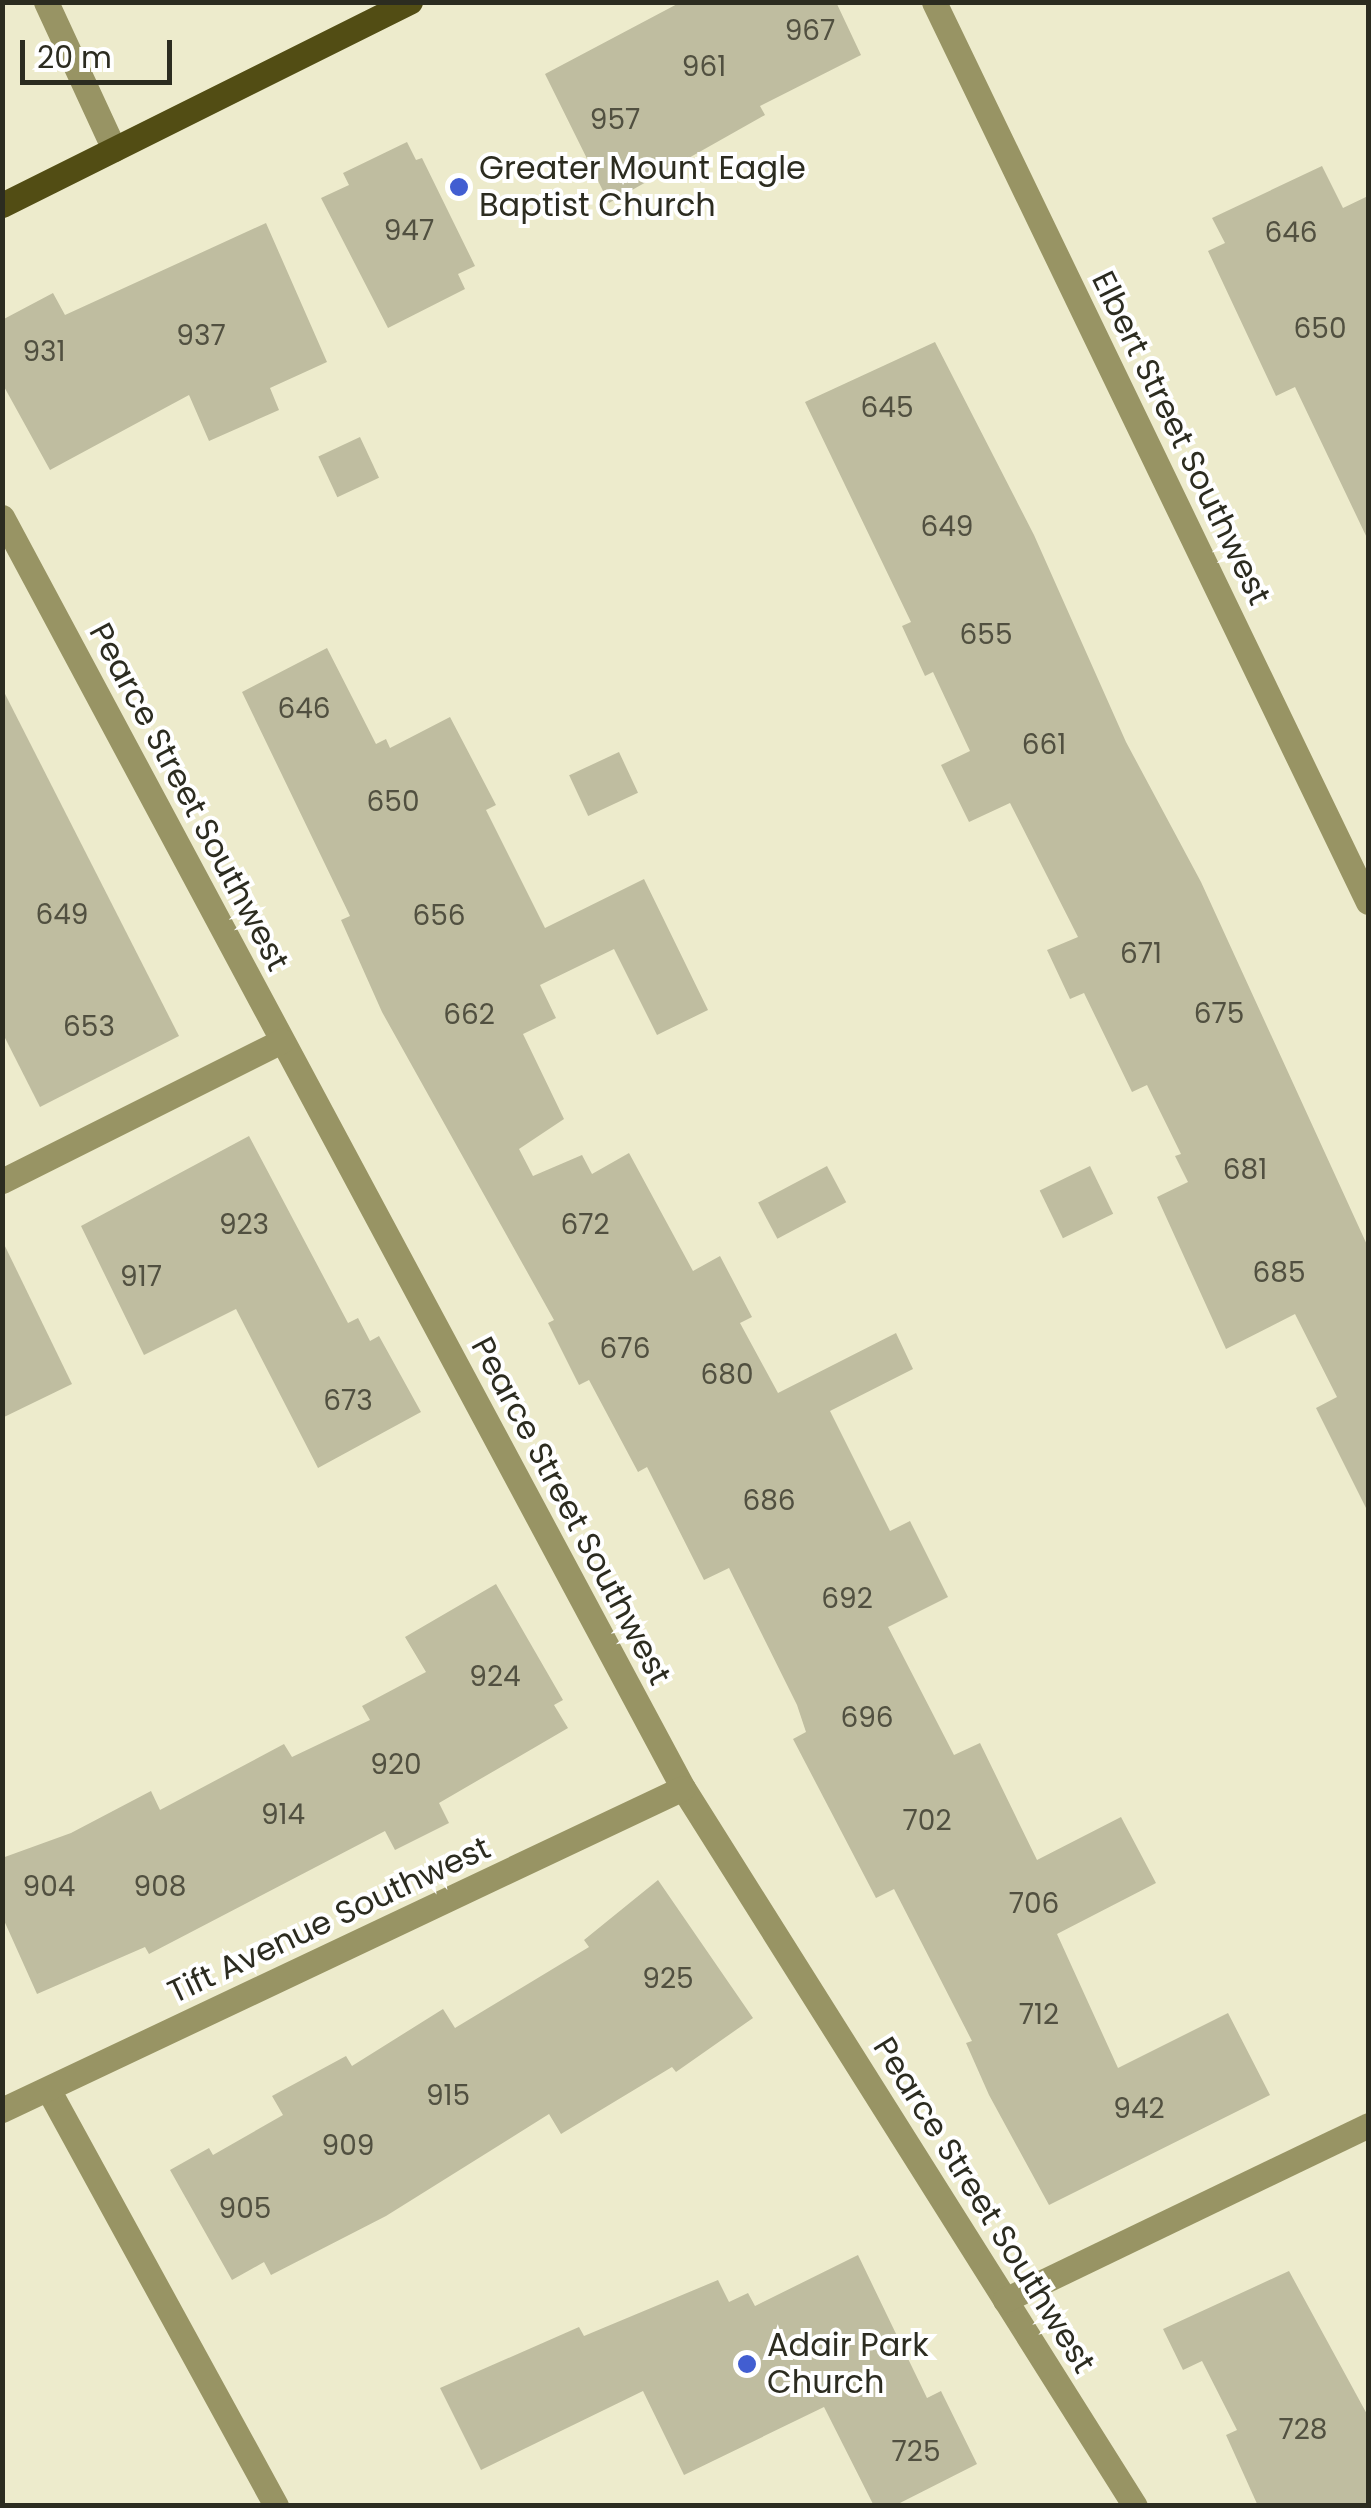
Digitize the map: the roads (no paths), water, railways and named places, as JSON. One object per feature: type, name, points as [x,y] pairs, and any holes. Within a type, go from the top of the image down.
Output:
[{"type":"main road","points":[[2,205],[410,2]]},
{"type":"street","points":[[46,2],[114,149]]},
{"type":"street","name":"Elbert Street Southwest","points":[[934,2],[1368,902]]},
{"type":"street","name":"Pearce Street Southwest","points":[[2,517],[683,1788],[1135,2506]]},
{"type":"street","points":[[2,1181],[282,1041]]},
{"type":"street","name":"Tift Avenue Southwest","points":[[2,2110],[683,1788]]},
{"type":"street","points":[[48,2089],[276,2506]]},
{"type":"street","points":[[1005,2300],[1368,2124]]},
{"type":"place","name":"Greater Mount Eagle Baptist Church","points":[[459,187]]},
{"type":"place","name":"Adair Park Church","points":[[747,2364]]}]
